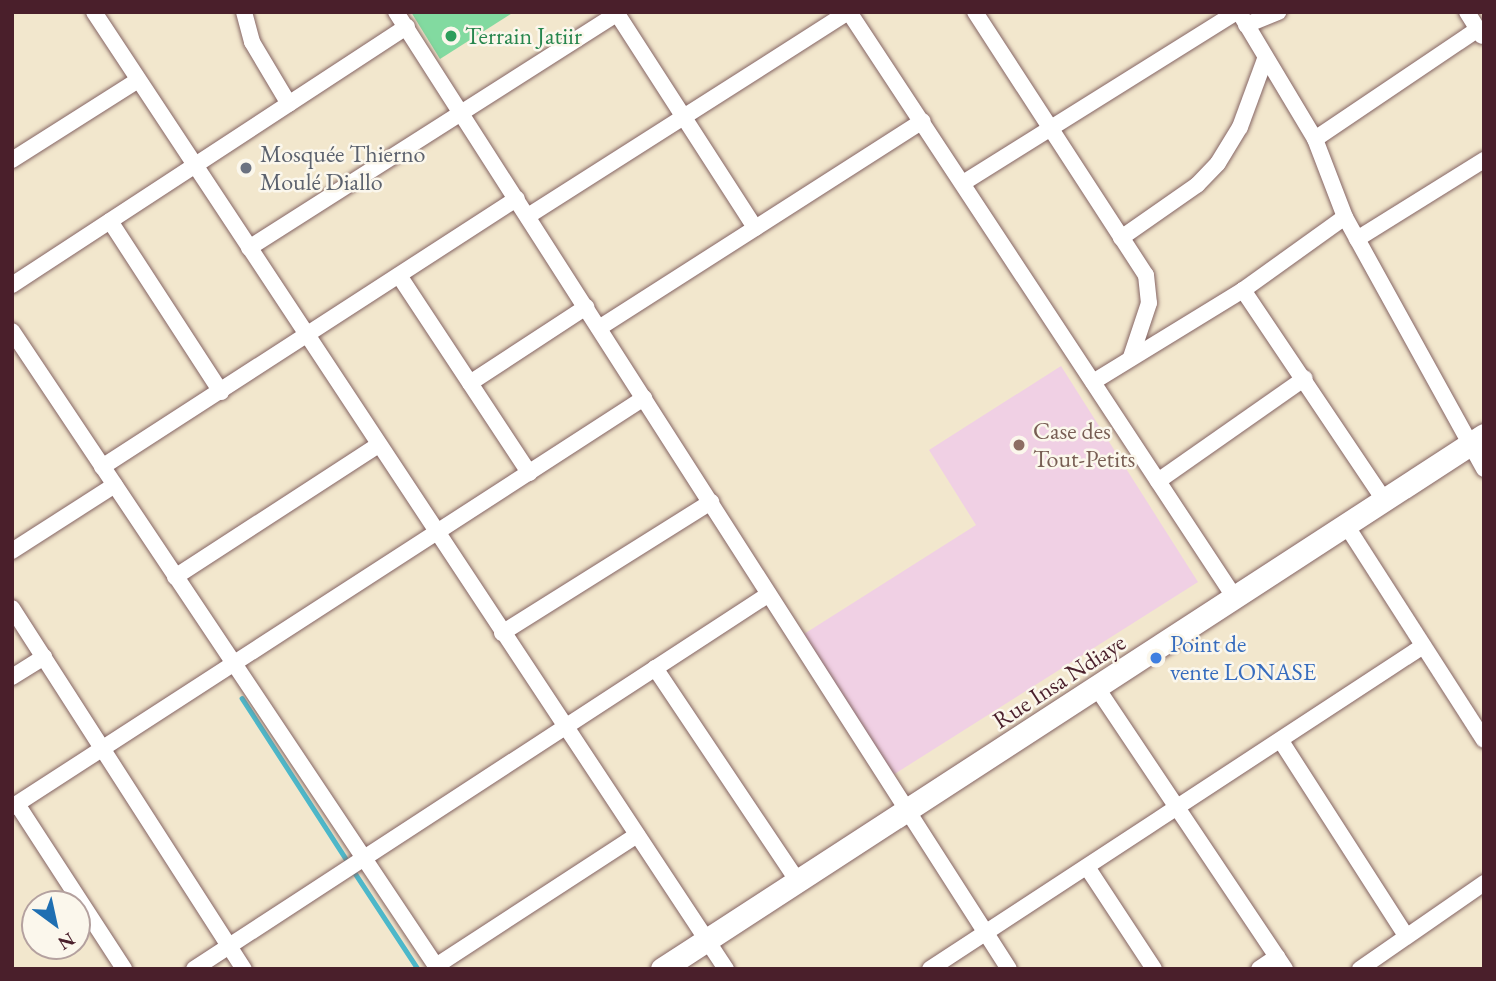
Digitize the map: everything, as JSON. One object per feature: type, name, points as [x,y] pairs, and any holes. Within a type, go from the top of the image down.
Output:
[{"type":"main road","name":"Rue Insa Ndiaye","points":[[662,969],[1476,440]]},
{"type":"street","points":[[94,12],[563,726],[726,969]]},
{"type":"street","points":[[396,12],[1009,969]]},
{"type":"street","points":[[528,216],[848,12],[923,121],[1235,598]]},
{"type":"street","points":[[975,12],[1121,238],[1147,284],[1146,316],[1131,356]]},
{"type":"street","points":[[963,183],[1049,128],[1241,17],[1278,12]]},
{"type":"street","points":[[1315,139],[1481,34],[1467,12]]},
{"type":"street","points":[[246,13],[252,42],[289,104]]},
{"type":"street","points":[[249,248],[617,13],[755,228]]},
{"type":"street","points":[[1241,17],[1315,139],[1345,217],[1476,440],[1484,469]]},
{"type":"street","points":[[12,285],[407,27]]},
{"type":"street","points":[[1121,238],[1197,186],[1218,163],[1240,127],[1265,59]]},
{"type":"street","points":[[12,160],[138,80]]},
{"type":"street","points":[[599,328],[923,121]]},
{"type":"street","points":[[1357,239],[1484,160]]},
{"type":"street","points":[[102,467],[517,199]]},
{"type":"street","points":[[1093,382],[1131,356],[1243,290],[1345,217]]},
{"type":"street","points":[[110,221],[221,392]]},
{"type":"street","points":[[400,277],[529,472]]},
{"type":"street","points":[[1243,290],[1305,378],[1384,500]]},
{"type":"street","points":[[470,383],[586,307]]},
{"type":"street","points":[[12,331],[437,968],[637,835]]},
{"type":"street","points":[[1158,481],[1305,378]]},
{"type":"street","points":[[124,969],[15,806],[644,398]]},
{"type":"street","points":[[175,577],[378,445]]},
{"type":"street","points":[[12,551],[115,485]]},
{"type":"street","points":[[502,633],[711,502]]},
{"type":"street","points":[[1346,525],[1484,740]]},
{"type":"street","points":[[194,969],[769,594]]},
{"type":"street","points":[[12,608],[244,969]]},
{"type":"street","points":[[930,969],[1423,646]]},
{"type":"street","points":[[12,677],[44,657]]},
{"type":"street","points":[[655,668],[798,882]]},
{"type":"street","points":[[1097,688],[1281,963],[1259,969]]},
{"type":"street","points":[[1281,741],[1406,936]]},
{"type":"street","points":[[1087,867],[1154,969]]},
{"type":"street","points":[[1360,969],[1484,883]]},
{"type":"shaded area","points":[[1061,366],[1198,582],[893,775],[804,634],[976,525],[929,450]]},
{"type":"green space","name":"Terrain Jatiir","points":[[411,12],[514,12],[440,59]]},
{"type":"waterway","points":[[242,698],[348,862]]},
{"type":"waterway","points":[[353,870],[418,969]]},
{"type":"place","name":"Terrain Jatiir","points":[[451,36]]},
{"type":"place","name":"Mosquée Thierno Moulé Diallo","points":[[246,168]]},
{"type":"place","name":"Case des Tout-Petits","points":[[1019,445]]},
{"type":"place","name":"Point de vente LONASE","points":[[1156,658]]}]
